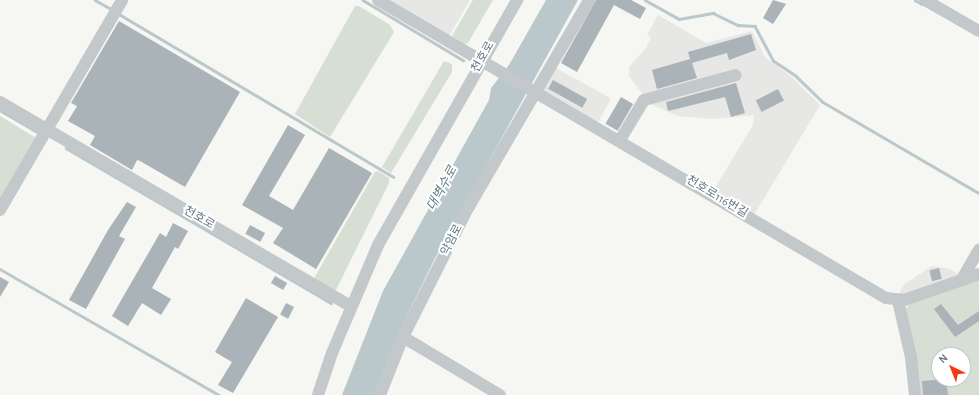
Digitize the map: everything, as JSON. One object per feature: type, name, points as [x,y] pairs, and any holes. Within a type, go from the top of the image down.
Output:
[{"type":"street","points":[[0,210],[48,130],[122,0]]},
{"type":"street","name":"천호로116번길","points":[[378,0],[620,140],[881,295],[898,301]]},
{"type":"street","name":"천호로","points":[[318,395],[351,306],[378,245],[403,197],[517,0]]},
{"type":"street","points":[[535,91],[589,0]]},
{"type":"street","points":[[925,0],[979,31]]},
{"type":"street","points":[[620,140],[644,100],[736,75]]},
{"type":"street","name":"약암로","points":[[380,395],[403,337],[474,198],[535,91]]},
{"type":"street","name":"천호로","points":[[0,102],[351,306]]},
{"type":"street","points":[[962,279],[979,250]]},
{"type":"street","points":[[915,395],[911,357],[898,301],[979,274]]},
{"type":"street","points":[[403,337],[500,395]]},
{"type":"shaded area","points":[[387,0],[470,0],[449,36]]},
{"type":"shaded area","points":[[473,0],[493,0],[468,43],[464,44],[452,36]]},
{"type":"shaded area","points":[[355,6],[359,6],[390,25],[394,32],[330,137],[295,114]]},
{"type":"shaded area","points":[[658,15],[706,43],[752,31],[765,57],[792,77],[820,105],[754,215],[713,191],[753,125],[754,115],[713,119],[678,116],[650,104],[629,76],[629,67],[645,49],[651,38],[647,35]]},
{"type":"shaded area","points":[[444,61],[452,64],[452,72],[391,173],[382,167]]},
{"type":"shaded area","points":[[556,68],[611,99],[598,123],[542,92]]},
{"type":"shaded area","points":[[0,116],[36,138],[0,202]]},
{"type":"shaded area","points":[[378,171],[389,178],[389,183],[335,292],[313,280],[375,172]]},
{"type":"shaded area","points":[[932,266],[950,269],[960,275],[904,298],[899,294],[903,285]]},
{"type":"shaded area","points":[[979,278],[979,395],[919,395],[906,309],[909,304]]},
{"type":"water","name":"대벽수로","points":[[546,0],[578,0],[435,258],[399,332],[374,395],[342,395],[383,291],[489,100],[491,88],[509,65]]},
{"type":"building","points":[[596,0],[631,0],[646,8],[640,19],[614,5],[577,72],[561,63]]},
{"type":"building","points":[[773,0],[786,4],[773,24],[763,18]]},
{"type":"building","points":[[119,21],[240,92],[185,187],[137,160],[132,170],[90,145],[95,136],[68,121],[77,106],[71,103]]},
{"type":"building","points":[[751,34],[756,50],[729,60],[727,53],[692,63],[697,78],[657,89],[652,70],[690,59],[688,52]]},
{"type":"building","points":[[553,80],[587,99],[582,108],[548,89]]},
{"type":"building","points":[[736,83],[745,113],[731,117],[725,97],[668,111],[666,102]]},
{"type":"building","points":[[778,89],[784,101],[762,112],[756,100]]},
{"type":"building","points":[[621,97],[633,104],[618,131],[606,124]]},
{"type":"building","points":[[288,125],[305,135],[269,196],[293,210],[329,148],[372,173],[316,269],[273,243],[283,228],[242,205]]},
{"type":"building","points":[[127,202],[136,207],[119,236],[125,239],[86,309],[69,300],[108,230]]},
{"type":"building","points":[[173,223],[188,231],[178,249],[175,247],[152,288],[171,299],[161,315],[142,303],[128,326],[112,316],[160,233],[166,237]]},
{"type":"building","points":[[250,225],[265,233],[260,242],[245,234]]},
{"type":"building","points":[[939,268],[942,279],[932,281],[929,271]]},
{"type":"building","points":[[275,276],[287,283],[283,290],[271,283]]},
{"type":"building","points":[[0,277],[9,282],[0,297]]},
{"type":"building","points":[[246,298],[278,317],[233,393],[218,385],[232,362],[215,352]]},
{"type":"building","points":[[286,303],[294,307],[288,319],[280,315]]},
{"type":"building","points":[[941,304],[958,325],[979,311],[979,321],[955,337],[934,309]]},
{"type":"building","points":[[931,380],[931,387],[947,387],[948,395],[923,395],[922,381]]},
{"type":"waterway","points":[[95,0],[111,9]]},
{"type":"waterway","points":[[363,0],[463,60]]},
{"type":"waterway","points":[[645,0],[679,19],[713,13],[738,25],[755,26],[774,61],[796,76],[823,102],[979,193]]},
{"type":"waterway","points":[[915,0],[922,4]]},
{"type":"waterway","points":[[119,14],[393,177]]},
{"type":"waterway","points":[[0,110],[39,133]]},
{"type":"waterway","points":[[66,148],[331,303]]},
{"type":"waterway","points":[[0,269],[219,395]]}]
